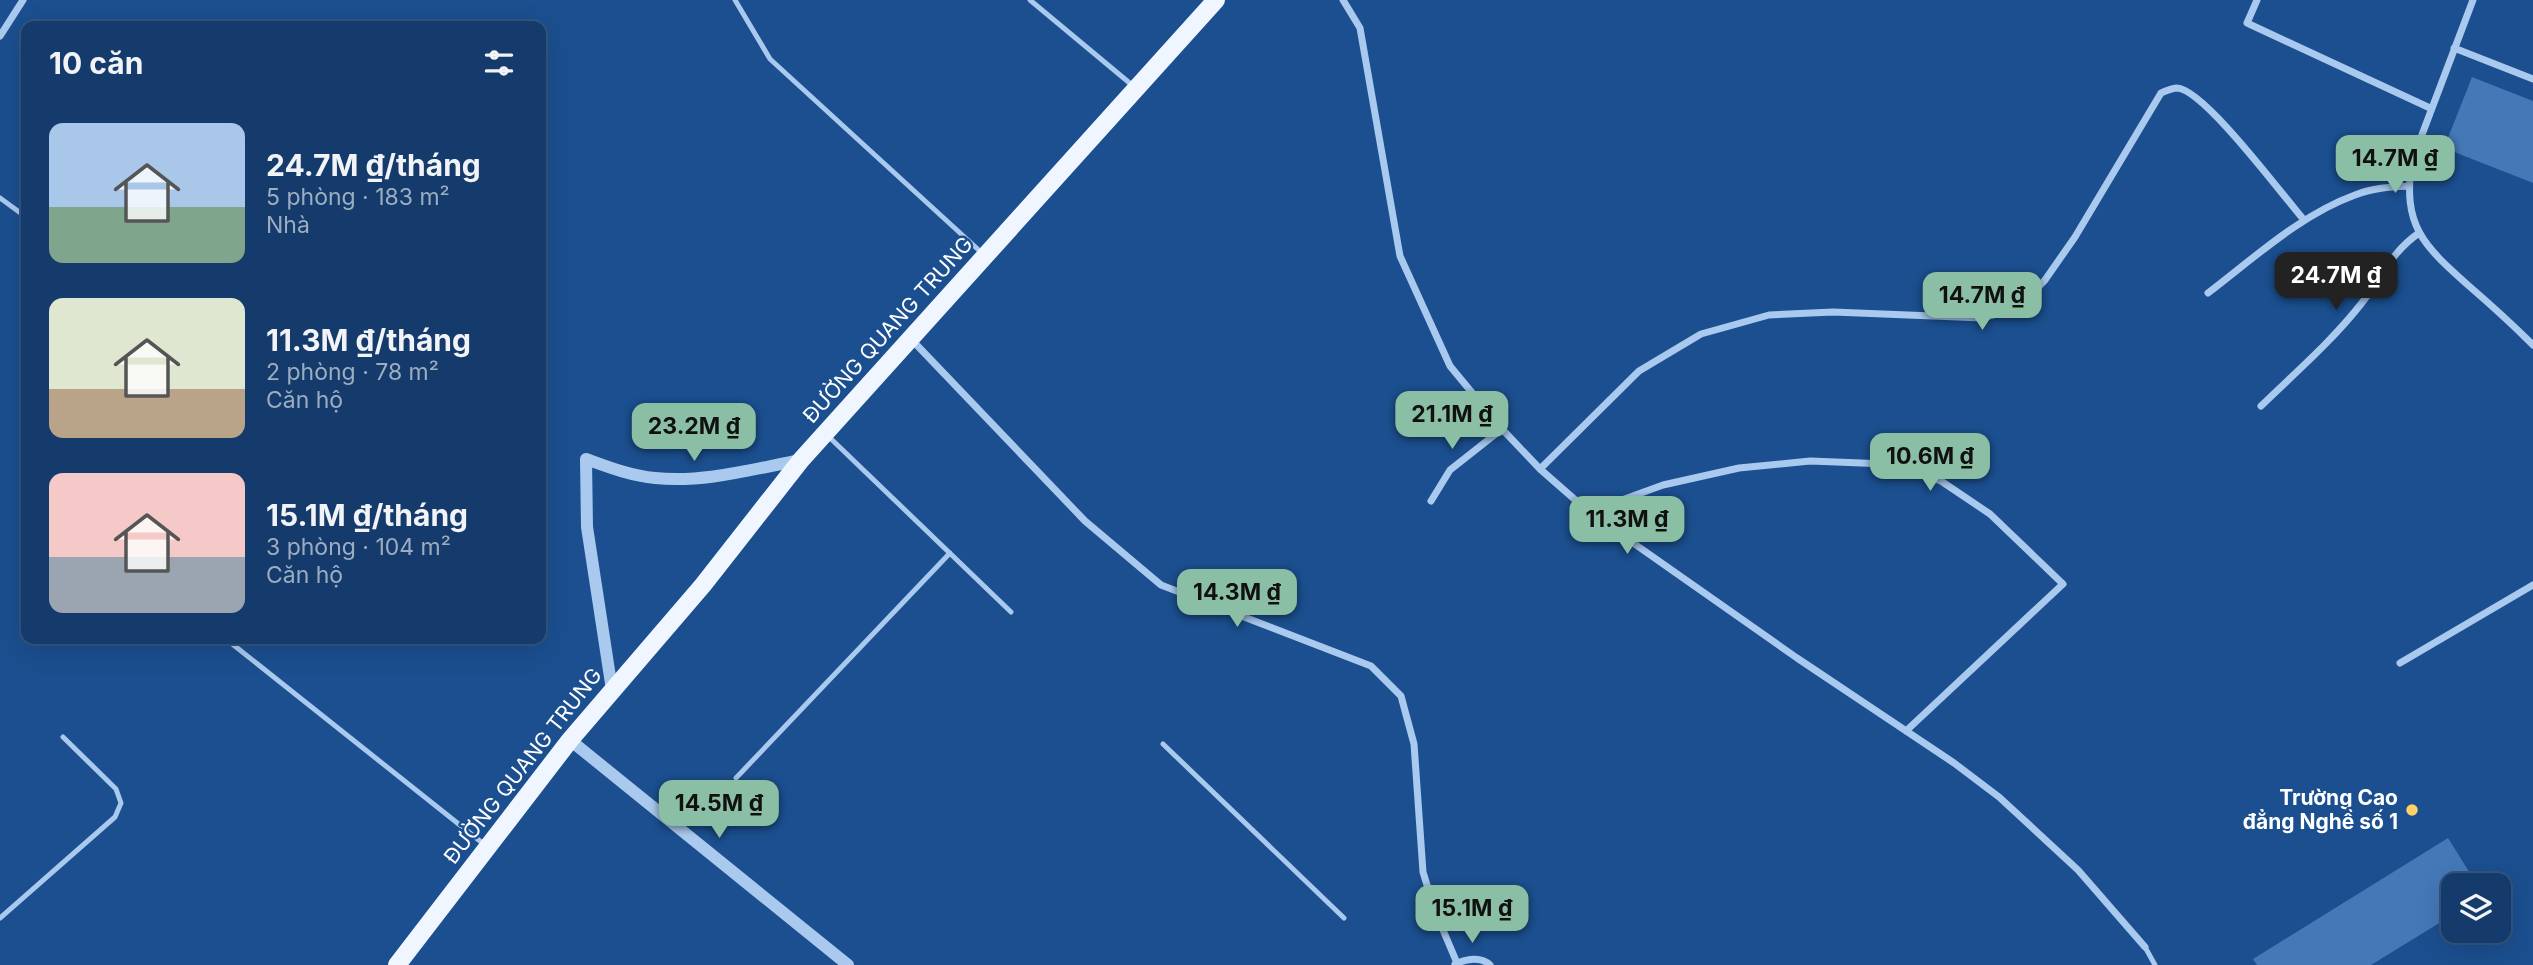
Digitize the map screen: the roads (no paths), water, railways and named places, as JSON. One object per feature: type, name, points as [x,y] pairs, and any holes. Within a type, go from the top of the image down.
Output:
[{"type":"main road","name":"ĐƯỜNG QUANG TRUNG","points":[[397,965],[570,740],[703,585],[801,460],[1216,0]]},
{"type":"street","points":[[0,36],[23,0]]},
{"type":"street","points":[[1343,0],[1360,28],[1400,256],[1450,366],[1502,429],[1540,469],[1589,512],[1797,658],[1954,762],[2042,835],[2078,870],[2145,947]]},
{"type":"street","points":[[2258,0],[2246,23],[2430,108]]},
{"type":"street","points":[[2473,0],[2412,161],[2408,186],[2412,212],[2419,233],[2432,253],[2533,345]]},
{"type":"street","points":[[2454,48],[2533,79]]},
{"type":"street","points":[[1540,469],[1639,371],[1701,334],[1769,315],[1833,312],[1983,318],[2024,302],[2045,281],[2075,237],[2161,93],[2175,88],[2190,92],[2209,108],[2304,220]]},
{"type":"street","points":[[2208,293],[2304,220],[2355,195],[2381,188],[2408,186]]},
{"type":"street","points":[[2262,406],[2353,313],[2393,255],[2419,233]]},
{"type":"street","points":[[911,339],[1085,521],[1161,585],[1371,666],[1401,696],[1413,744],[1423,872],[1435,911],[1455,964],[1467,959],[1485,960],[1490,965]]},
{"type":"street","points":[[1431,501],[1450,470],[1502,429]]},
{"type":"street","points":[[611,690],[587,527],[586,459],[624,472],[653,478],[696,480],[801,460]]},
{"type":"street","points":[[1589,512],[1663,485],[1739,468],[1810,461],[1887,464],[1941,481],[1990,514],[2063,584],[1906,731]]},
{"type":"street","points":[[2400,663],[2533,585]]},
{"type":"street","points":[[570,740],[848,965]]},
{"type":"lane","points":[[735,0],[770,59],[985,256]]},
{"type":"lane","points":[[1030,0],[1136,89]]},
{"type":"lane","points":[[0,198],[21,213]]},
{"type":"lane","points":[[825,433],[1011,612]]},
{"type":"lane","points":[[736,778],[950,553]]},
{"type":"lane","points":[[232,644],[488,847]]},
{"type":"lane","points":[[0,918],[115,817],[121,803],[116,789],[63,737]]},
{"type":"lane","points":[[1163,744],[1344,918]]},
{"type":"lane","points":[[2145,947],[2155,965]]},
{"type":"place","name":"Trường Cao đẳng Nghề số 1","points":[[2412,810]]}]
